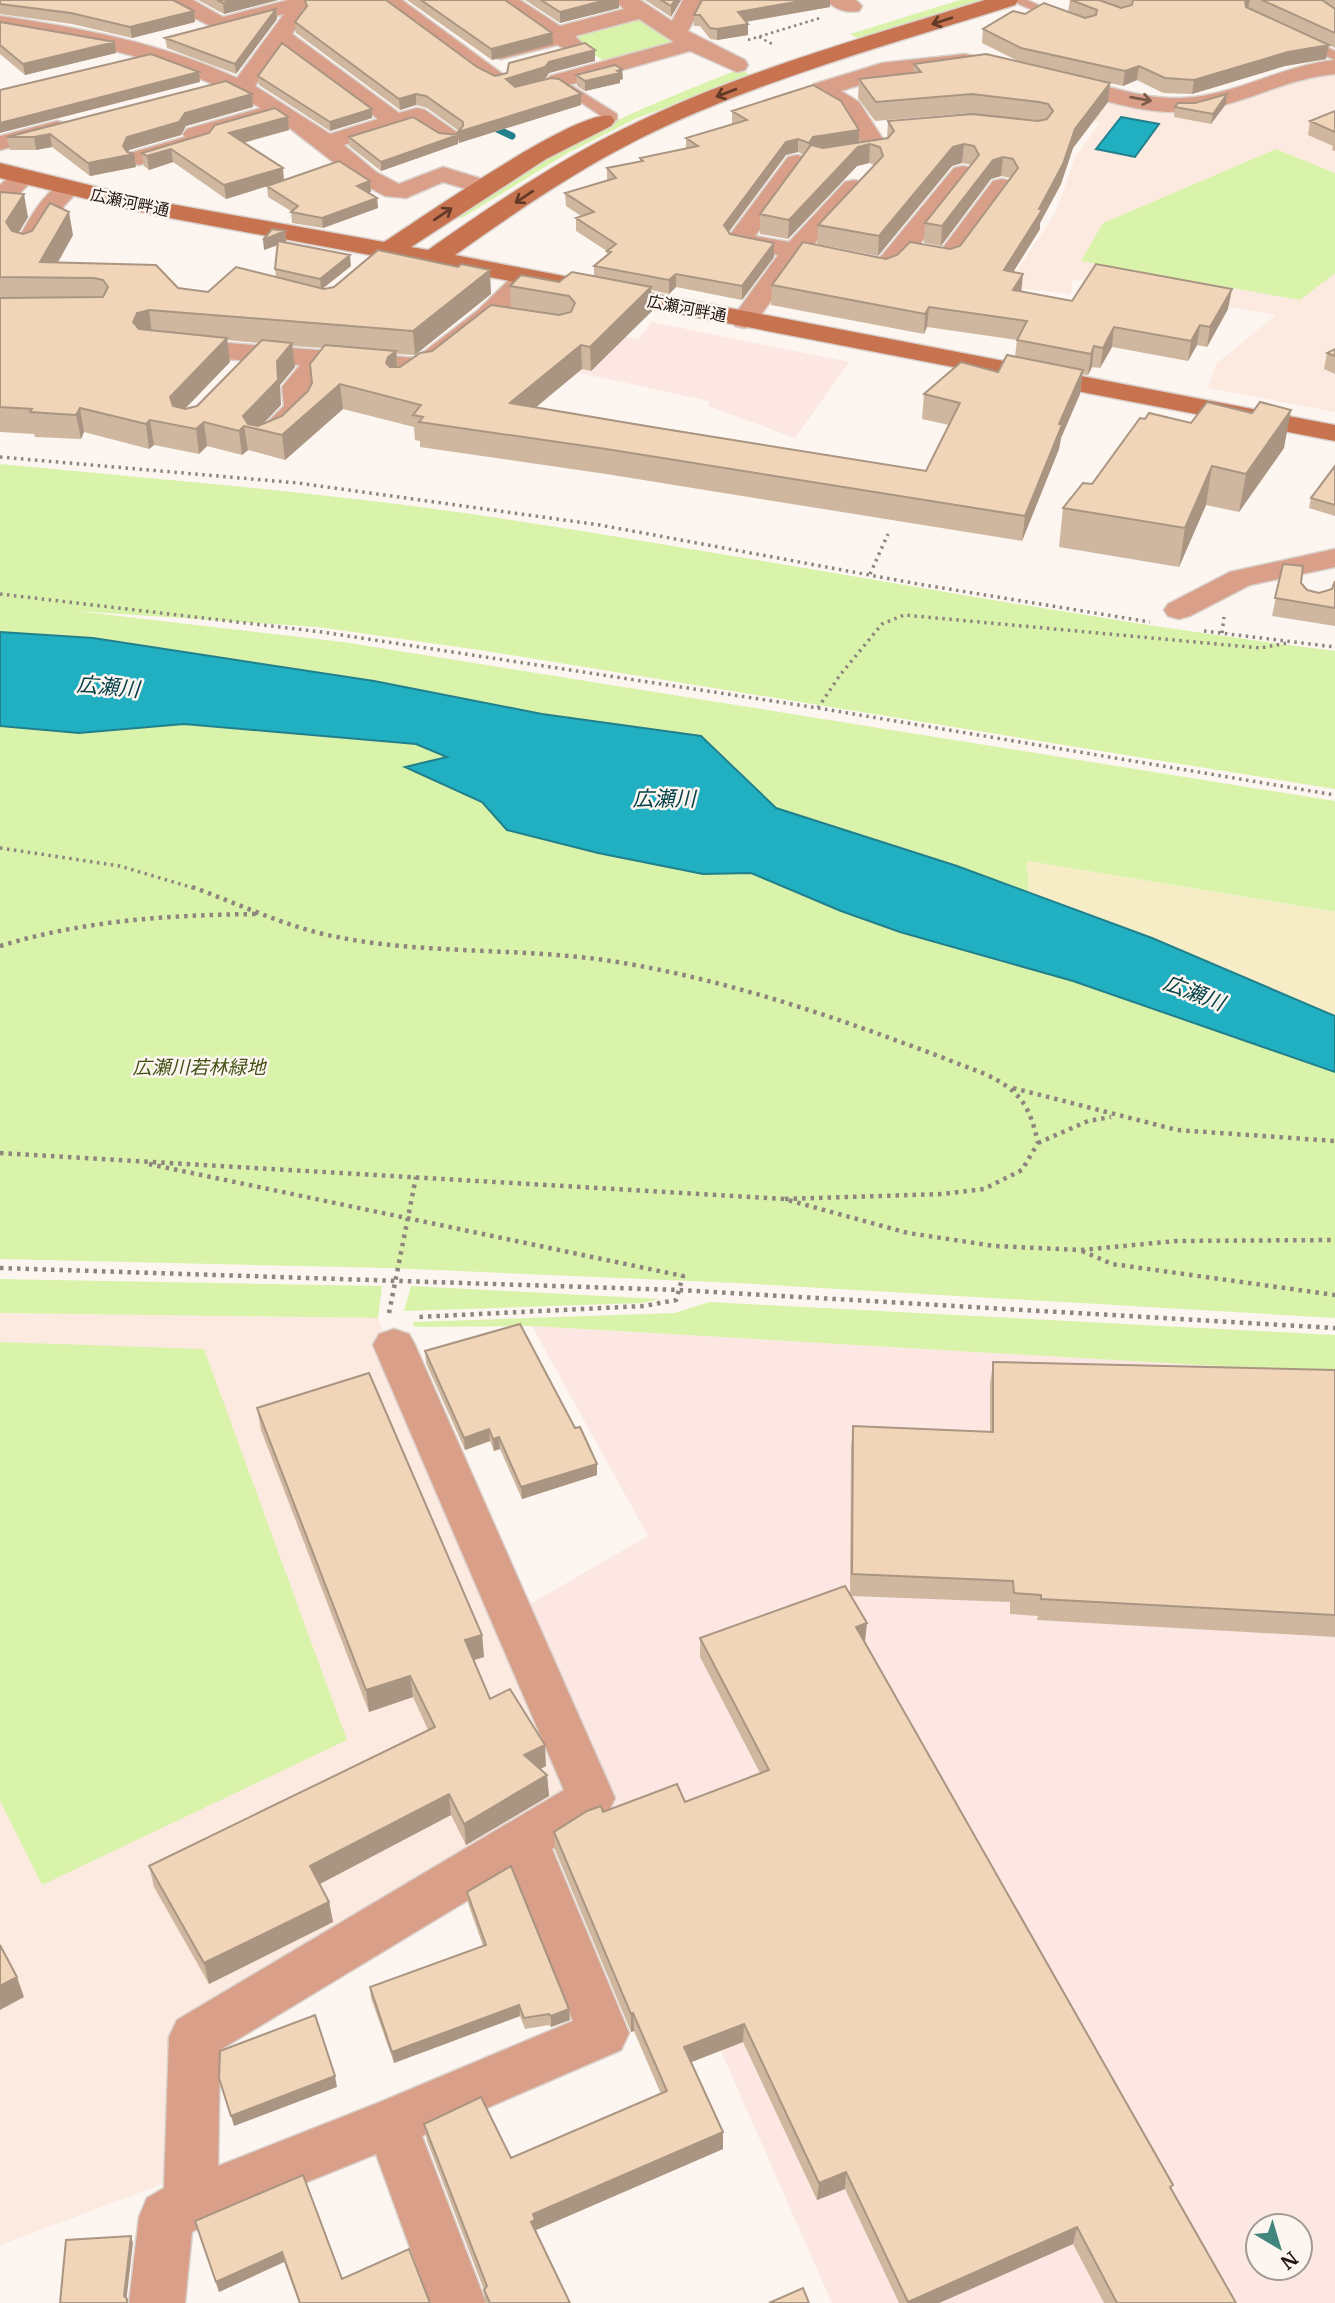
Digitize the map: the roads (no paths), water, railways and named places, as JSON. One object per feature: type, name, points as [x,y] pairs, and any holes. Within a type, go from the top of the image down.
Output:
[{"type":"street","points":[[177,0],[220,24]]},
{"type":"street","points":[[388,0],[485,70],[559,35],[634,6],[685,38],[737,65]]},
{"type":"street","points":[[505,0],[559,35]]},
{"type":"street","points":[[685,38],[694,0]]},
{"type":"street","points":[[711,75],[942,0]]},
{"type":"street","points":[[430,260],[555,176],[614,144],[711,99],[846,51],[1007,0]]},
{"type":"street","points":[[195,31],[305,1]]},
{"type":"street","points":[[194,93],[237,85],[305,1]]},
{"type":"street","points":[[0,23],[103,38],[237,85],[280,110],[393,190],[406,191],[443,174],[484,187]]},
{"type":"street","points":[[279,35],[395,121]]},
{"type":"street","points":[[116,63],[171,37]]},
{"type":"street","points":[[553,82],[622,65],[685,38]]},
{"type":"street","points":[[846,51],[882,69]]},
{"type":"street","points":[[822,158],[878,150],[851,107],[822,89],[882,69],[965,61],[983,62]]},
{"type":"street","points":[[1032,73],[1148,101],[1193,104],[1294,74],[1335,67]]},
{"type":"street","points":[[362,273],[386,252],[538,154],[636,106]]},
{"type":"street","points":[[139,158],[202,139],[195,134],[280,110]]},
{"type":"street","points":[[326,143],[417,116],[450,136]]},
{"type":"street","points":[[0,142],[77,123]]},
{"type":"street","points":[[866,131],[893,129]]},
{"type":"street","points":[[797,162],[738,240],[885,268],[963,173]]},
{"type":"street","name":"広瀬河畔通","points":[[0,170],[68,189],[386,252],[1335,433]]},
{"type":"street","points":[[744,320],[794,251],[868,173]]},
{"type":"street","points":[[0,205],[9,190],[24,177]]},
{"type":"street","points":[[902,250],[949,258],[1002,186]]},
{"type":"street","points":[[26,247],[54,202],[68,189]]},
{"type":"street","points":[[152,345],[319,359],[413,373],[498,319],[526,277]]},
{"type":"street","points":[[238,373],[258,354]]},
{"type":"street","points":[[263,441],[298,408],[296,387],[319,359]]},
{"type":"street","points":[[1179,621],[1241,578],[1320,570]]},
{"type":"street","points":[[191,2203],[195,2037],[524,1841],[591,1797],[396,1325]]},
{"type":"street","points":[[158,2303],[166,2217],[191,2203],[391,2123],[603,2033],[524,1841]]},
{"type":"street","points":[[391,2123],[458,2303]]},
{"type":"lane","points":[[1016,0],[1076,22]]},
{"type":"lane","points":[[1286,33],[1335,56]]},
{"type":"lane","points":[[553,82],[611,117]]},
{"type":"water","points":[[1121,117],[1159,124],[1135,157],[1096,149]]},
{"type":"water","name":"広瀬川","points":[[0,632],[93,638],[374,681],[542,714],[701,736],[776,808],[957,866],[1152,938],[1335,1016],[1335,1072],[1073,981],[900,932],[841,911],[751,873],[703,874],[598,853],[507,830],[482,802],[405,767],[447,757],[416,744],[184,724],[79,733],[0,726]]},
{"type":"waterway","points":[[489,125],[512,136]]},
{"type":"park label","name":"広瀬川若林緑地","points":[[199,1067]]}]
